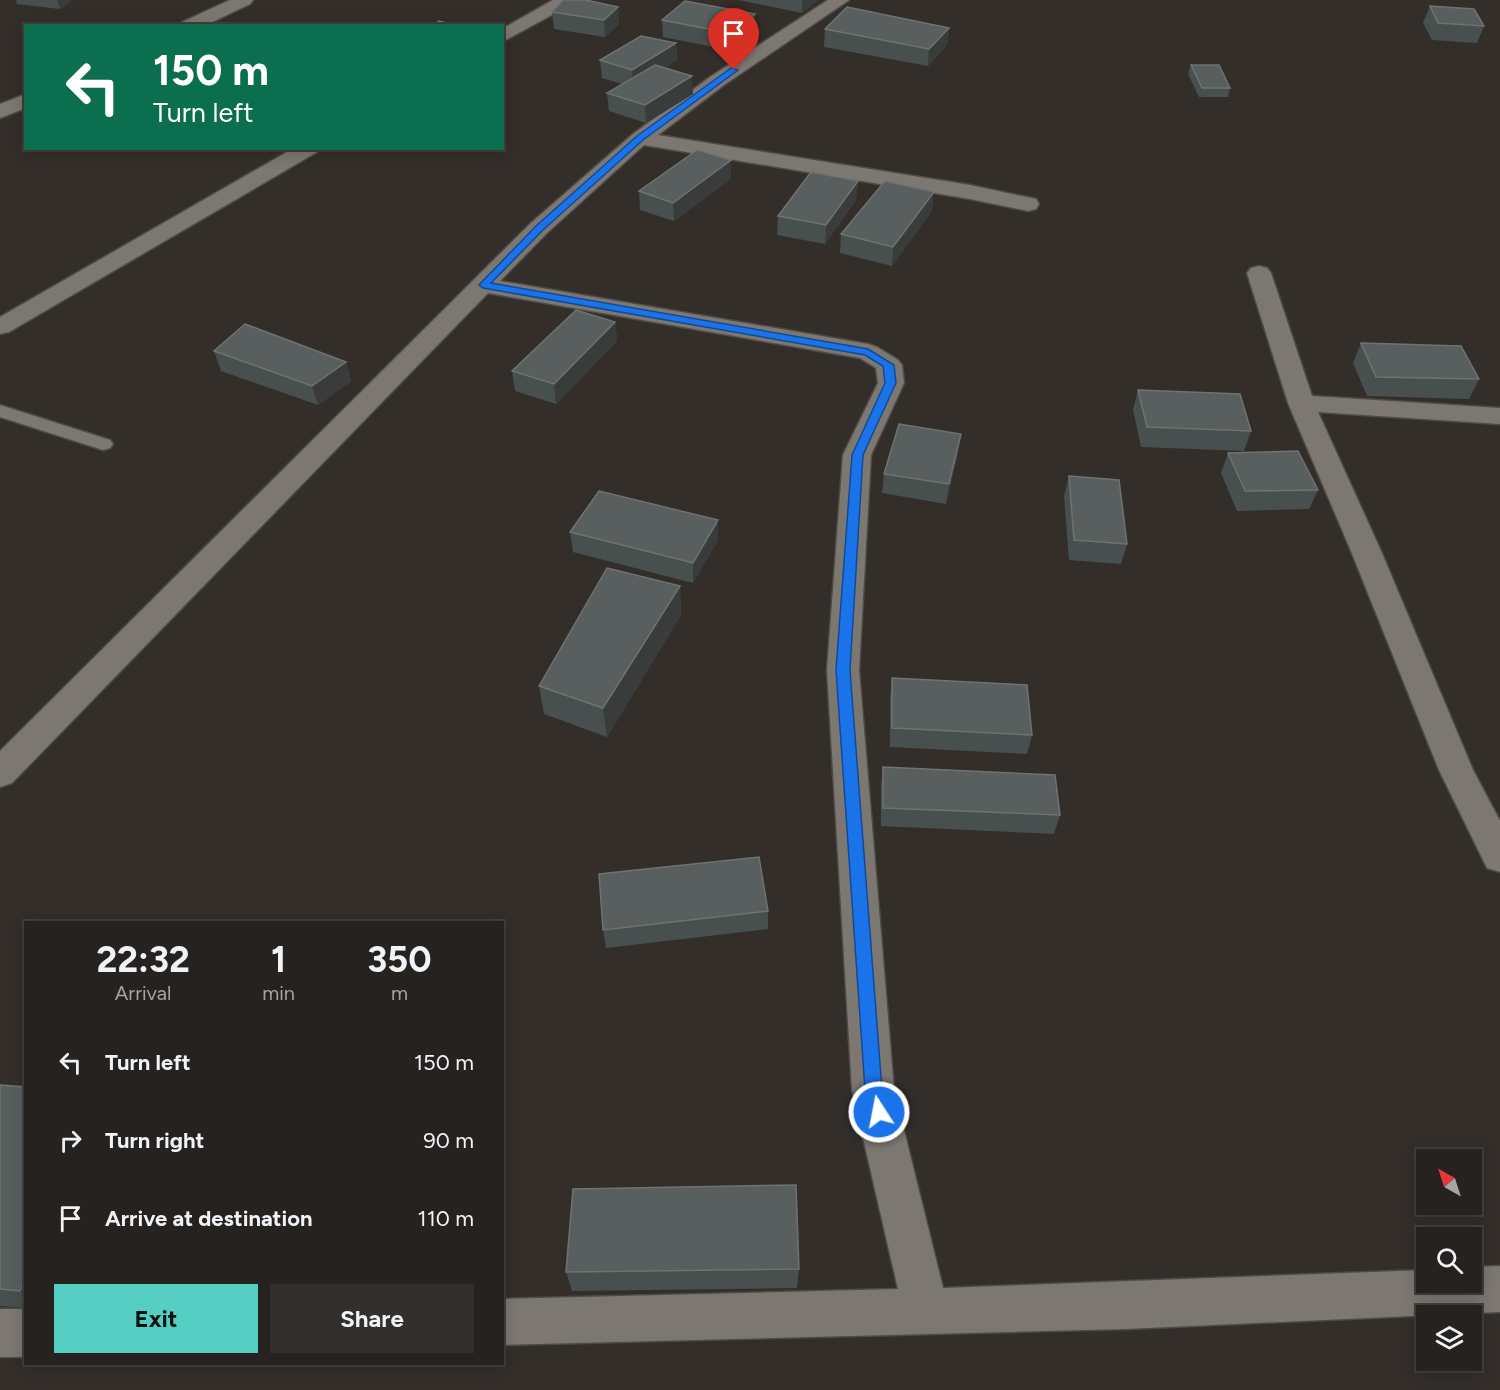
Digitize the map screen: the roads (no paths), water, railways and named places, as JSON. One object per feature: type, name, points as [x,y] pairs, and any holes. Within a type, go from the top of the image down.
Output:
[{"type":"street","points":[[192,24],[244,0]]},
{"type":"street","points":[[504,36],[566,0]]},
{"type":"street","points":[[0,772],[540,228],[640,138],[717,81],[840,0]]},
{"type":"street","points":[[0,112],[24,101]]},
{"type":"street","points":[[640,138],[970,192],[1028,204]]},
{"type":"street","points":[[0,327],[307,150]]},
{"type":"street","points":[[1259,273],[1301,404],[1366,551],[1456,770],[1500,857]]},
{"type":"street","points":[[483,285],[868,352],[889,365],[891,383],[857,455],[843,670],[873,1090],[926,1312]]},
{"type":"street","points":[[1301,404],[1500,416]]},
{"type":"street","points":[[504,1322],[926,1312],[1375,1297],[1500,1289]]},
{"type":"street","points":[[0,1333],[24,1333]]},
{"type":"lane","points":[[0,411],[103,444]]}]
